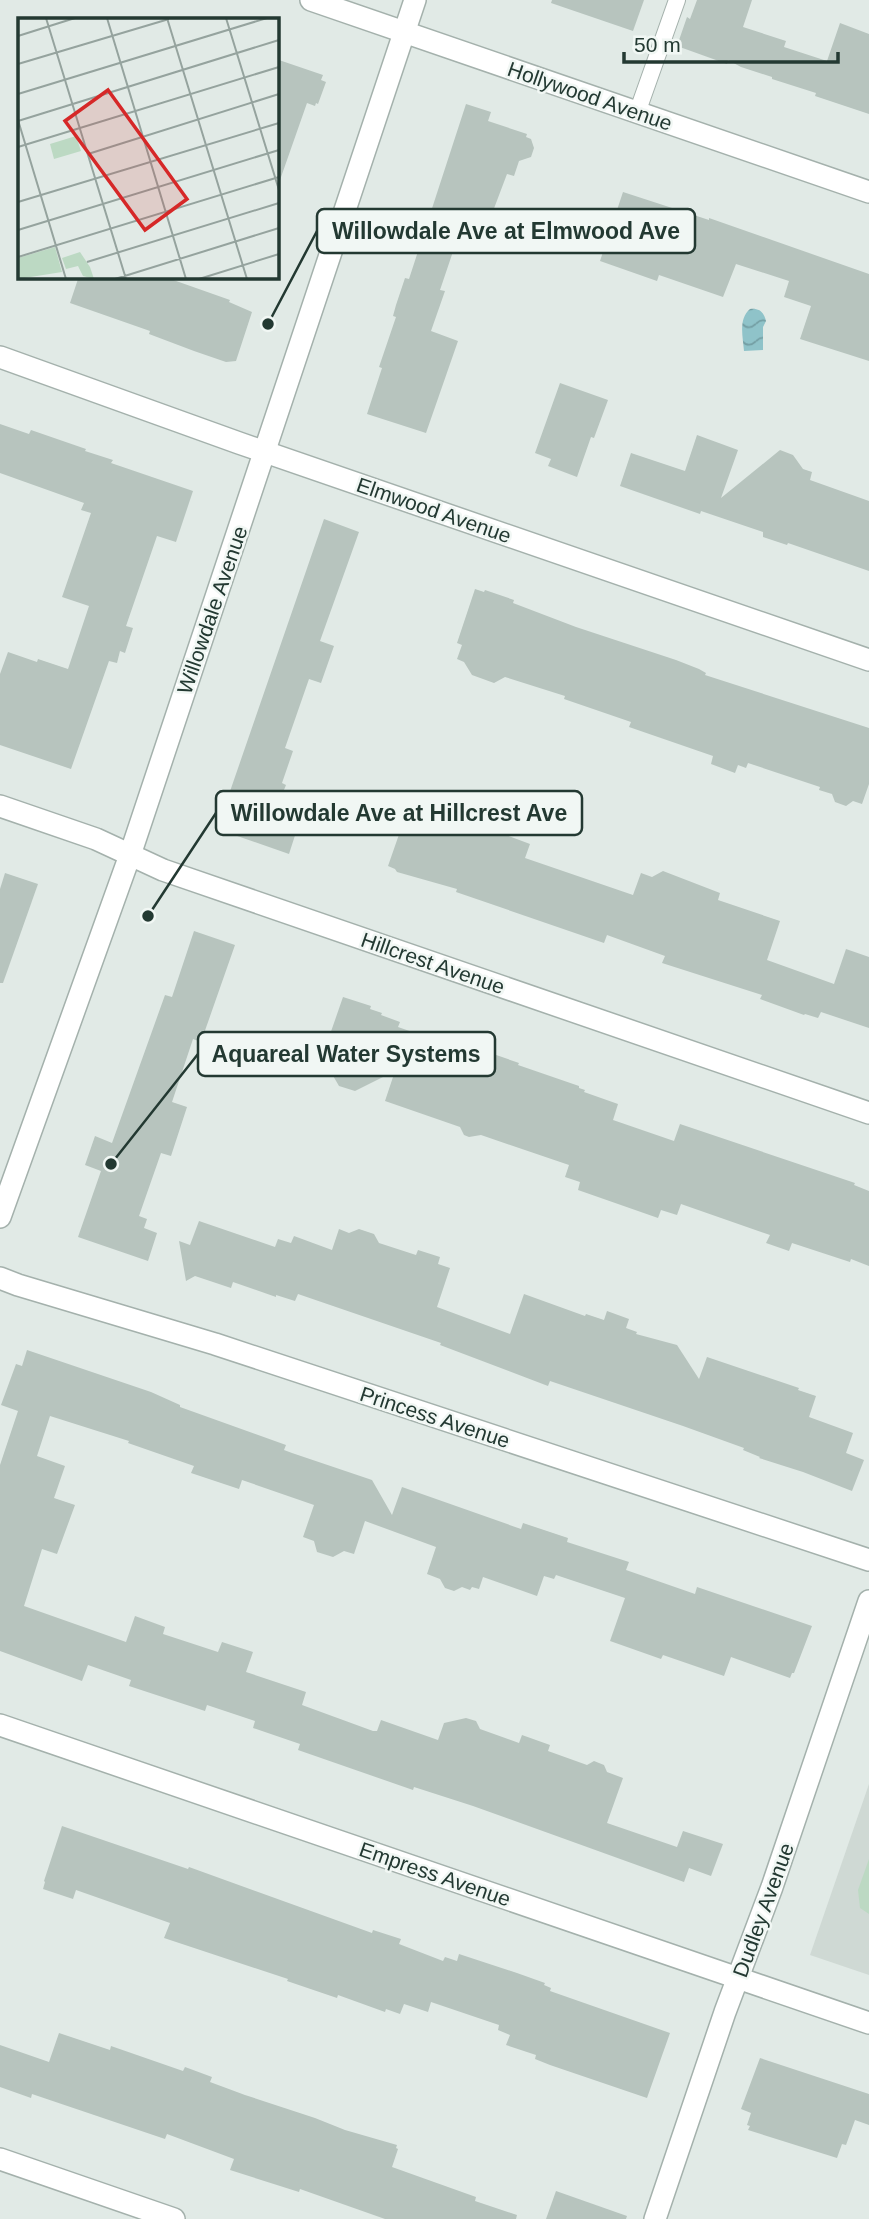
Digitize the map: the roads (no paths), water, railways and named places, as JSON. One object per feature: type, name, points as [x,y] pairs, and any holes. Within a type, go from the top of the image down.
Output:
[{"type":"street","name":"Hollywood Avenue","points":[[311,0],[869,192]]},
{"type":"street","name":"Willowdale Avenue","points":[[0,1217],[130,855],[415,0]]},
{"type":"street","name":"Elmwood Avenue","points":[[0,357],[265,452],[869,660]]},
{"type":"street","name":"Hillcrest Avenue","points":[[0,806],[96,839],[163,870],[869,1113]]},
{"type":"street","name":"Princess Avenue","points":[[0,1278],[228,1349],[869,1560]]},
{"type":"street","name":"Dudley Avenue","points":[[655,2219],[869,1601]]},
{"type":"street","name":"Empress Avenue","points":[[0,1725],[869,2023]]},
{"type":"street","points":[[0,2159],[174,2219]]},
{"type":"lane","points":[[637,113],[677,0]]},
{"type":"water","points":[[750,309],[762,313],[766,321],[763,327],[763,350],[744,351],[743,323]]},
{"type":"place","name":"Willowdale Ave at Elmwood Ave","points":[[268,324]]},
{"type":"place","name":"Willowdale Ave at Hillcrest Ave","points":[[148,916]]},
{"type":"place","name":"Aquareal Water Systems","points":[[111,1164]]}]
